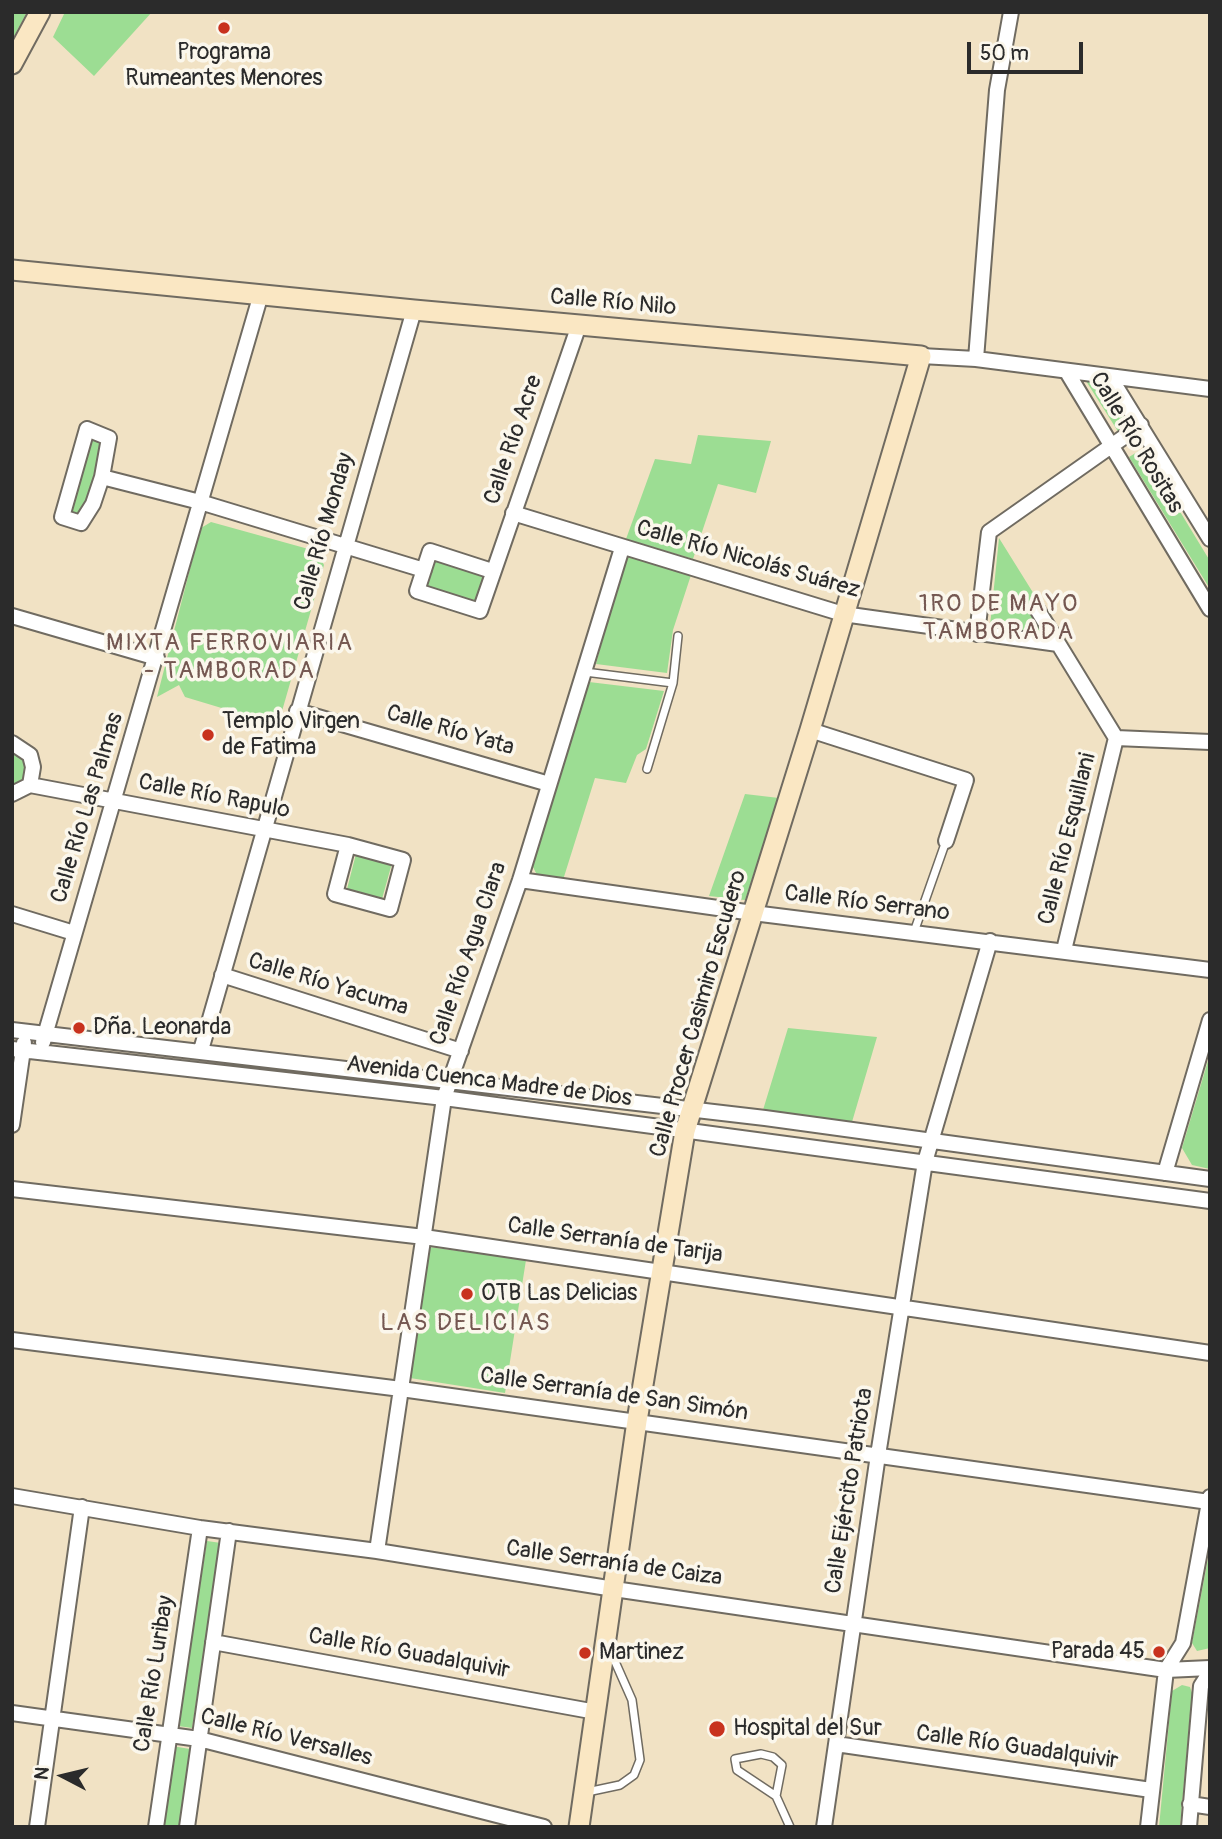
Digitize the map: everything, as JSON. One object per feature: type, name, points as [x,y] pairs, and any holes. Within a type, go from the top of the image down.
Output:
[{"type":"main road","points":[[12,64],[40,12]]},
{"type":"main road","name":"Calle Río Nilo","points":[[12,270],[921,356]]},
{"type":"main road","name":"Calle Procer Casimiro Escudero","points":[[579,1827],[637,1421],[685,1130],[810,730],[921,356]]},
{"type":"street","points":[[976,359],[997,90],[1011,12]]},
{"type":"street","name":"Calle Río Las Palmas","points":[[42,1053],[44,1034],[115,802],[261,294]]},
{"type":"street","name":"Calle Río Monday","points":[[201,1050],[262,830],[414,310]]},
{"type":"street","name":"Calle Río Acre","points":[[492,571],[579,325]]},
{"type":"street","name":"Calle Río Nilo","points":[[921,356],[976,359],[1210,389]]},
{"type":"street","name":"Calle Río Rositas","points":[[1067,372],[1210,609]]},
{"type":"street","name":"Calle Río Rositas","points":[[1110,377],[1210,539]]},
{"type":"street","points":[[977,634],[989,532],[1141,425]]},
{"type":"street","points":[[87,429],[109,438],[102,477],[93,504],[81,523],[62,517],[87,429]]},
{"type":"street","points":[[102,477],[200,502],[424,570]]},
{"type":"street","name":"Calle Río Nicolás Suárez","points":[[513,513],[843,614],[1058,643]]},
{"type":"street","name":"Calle Río Agua Clara","points":[[377,1550],[444,1098],[520,880],[622,548]]},
{"type":"street","points":[[430,551],[492,571],[480,611],[417,591],[430,551]]},
{"type":"street","points":[[1037,609],[1116,738],[1210,743]]},
{"type":"street","points":[[12,616],[156,658]]},
{"type":"street","name":"Calle Río Yata","points":[[297,711],[549,784]]},
{"type":"street","points":[[810,730],[966,780],[946,841]]},
{"type":"street","name":"Calle Río Esquillani","points":[[1064,950],[1116,738]]},
{"type":"street","points":[[12,743],[30,755],[33,767],[30,785],[12,794]]},
{"type":"street","name":"Calle Río Rapulo","points":[[30,785],[348,845],[403,860],[390,909],[335,894],[348,845]]},
{"type":"street","name":"Calle Río Serrano","points":[[520,880],[753,913],[1210,970]]},
{"type":"street","points":[[12,914],[74,933]]},
{"type":"street","points":[[930,1141],[990,941]]},
{"type":"street","name":"Calle Río Yacuma","points":[[222,975],[461,1051]]},
{"type":"street","points":[[1165,1172],[1210,1020]]},
{"type":"street","points":[[12,1125],[19,1030]]},
{"type":"street","name":"Avenida Cuenca Madre de Dios","points":[[19,1030],[693,1109],[1210,1179]]},
{"type":"street","name":"Avenida Cuenca Madre de Dios","points":[[17,1050],[444,1098],[1210,1201]]},
{"type":"street","name":"Calle Ejército Patriota","points":[[824,1827],[901,1305],[930,1141]]},
{"type":"street","name":"Calle Serranía de Tarija","points":[[12,1189],[424,1237],[901,1305],[1210,1353]]},
{"type":"street","name":"Calle Serranía de San Simón","points":[[12,1340],[401,1389],[1209,1500]]},
{"type":"street","name":"Calle Serranía de Caiza","points":[[12,1496],[200,1528],[377,1550],[614,1589],[1166,1670],[1210,1670]]},
{"type":"street","points":[[1148,1827],[1166,1670],[1183,1643],[1209,1500]]},
{"type":"street","points":[[37,1827],[82,1507]]},
{"type":"street","name":"Calle Río Luribay","points":[[156,1827],[200,1528]]},
{"type":"street","points":[[187,1827],[229,1531]]},
{"type":"street","name":"Calle Río Guadalquivir","points":[[213,1642],[596,1712]]},
{"type":"street","points":[[1189,1827],[1201,1686],[1210,1670]]},
{"type":"street","name":"Calle Río Versalles","points":[[12,1713],[199,1739],[544,1827]]},
{"type":"street","name":"Calle Río Guadalquivir","points":[[835,1744],[1151,1790]]},
{"type":"street","points":[[1194,1747],[1210,1749]]},
{"type":"street","points":[[1190,1804],[1210,1807]]},
{"type":"lane","points":[[647,769],[673,682],[678,636]]},
{"type":"lane","points":[[584,672],[673,682]]},
{"type":"lane","points":[[914,932],[946,841]]},
{"type":"lane","points":[[584,1792],[620,1785],[634,1775],[640,1760],[632,1700],[606,1641]]},
{"type":"lane","points":[[776,1796],[782,1765],[773,1757],[761,1755],[735,1759],[737,1770],[776,1796],[790,1827]]},
{"type":"green space","points":[[12,12],[27,12],[12,40]]},
{"type":"green space","points":[[65,12],[152,12],[94,76],[53,37]]},
{"type":"green space","points":[[1086,381],[1110,388],[1132,424],[1119,433]]},
{"type":"green space","points":[[698,435],[771,441],[756,493],[718,484],[693,559],[626,539],[655,459],[691,464]]},
{"type":"green space","points":[[91,436],[104,441],[97,477],[79,516],[68,513]]},
{"type":"green space","points":[[1142,449],[1210,561],[1210,589],[1129,457]]},
{"type":"green space","points":[[211,522],[312,550],[318,553],[324,565],[278,725],[185,697],[179,685],[157,697],[199,534],[201,528]]},
{"type":"green space","points":[[999,538],[1037,599],[1033,601],[1033,606],[1048,636],[990,626]]},
{"type":"green space","points":[[625,555],[691,575],[673,630],[667,673],[596,664]]},
{"type":"green space","points":[[435,557],[484,574],[474,604],[425,587]]},
{"type":"green space","points":[[589,682],[664,691],[646,749],[637,755],[626,783],[595,778],[563,880],[537,875],[532,865],[558,772]]},
{"type":"green space","points":[[12,750],[25,758],[27,768],[25,782],[12,788]]},
{"type":"green space","points":[[745,794],[779,798],[745,900],[709,896]]},
{"type":"green space","points":[[356,854],[392,863],[382,899],[347,889]]},
{"type":"green space","points":[[788,1028],[877,1037],[852,1122],[763,1110]]},
{"type":"green space","points":[[1210,1054],[1210,1169],[1192,1165],[1182,1148]]},
{"type":"green space","points":[[429,1247],[526,1260],[505,1393],[410,1378]]},
{"type":"green space","points":[[207,1541],[221,1543],[192,1728],[178,1726]]},
{"type":"green space","points":[[1210,1548],[1210,1648],[1197,1651],[1192,1643]]},
{"type":"green space","points":[[1182,1685],[1190,1687],[1192,1693],[1180,1827],[1159,1827],[1172,1691]]},
{"type":"green space","points":[[172,1746],[190,1749],[179,1827],[162,1827]]},
{"type":"place","name":"Programa Rumeantes Menores","points":[[224,28]]},
{"type":"place","name":"Templo Virgen de Fatima","points":[[208,735]]},
{"type":"place","name":"Dña. Leonarda","points":[[79,1028]]},
{"type":"place","name":"OTB Las Delicias","points":[[467,1294]]},
{"type":"place","name":"Parada 45","points":[[1159,1652]]},
{"type":"place","name":"Martinez","points":[[585,1653]]},
{"type":"place","name":"Hospital del Sur","points":[[717,1729]]},
{"type":"district","name":"1RO DE MAYO TAMBORADA","points":[[999,619]]},
{"type":"district","name":"MIXTA FERROVIARIA - TAMBORADA","points":[[230,658]]},
{"type":"district","name":"LAS DELICIAS","points":[[466,1324]]}]
